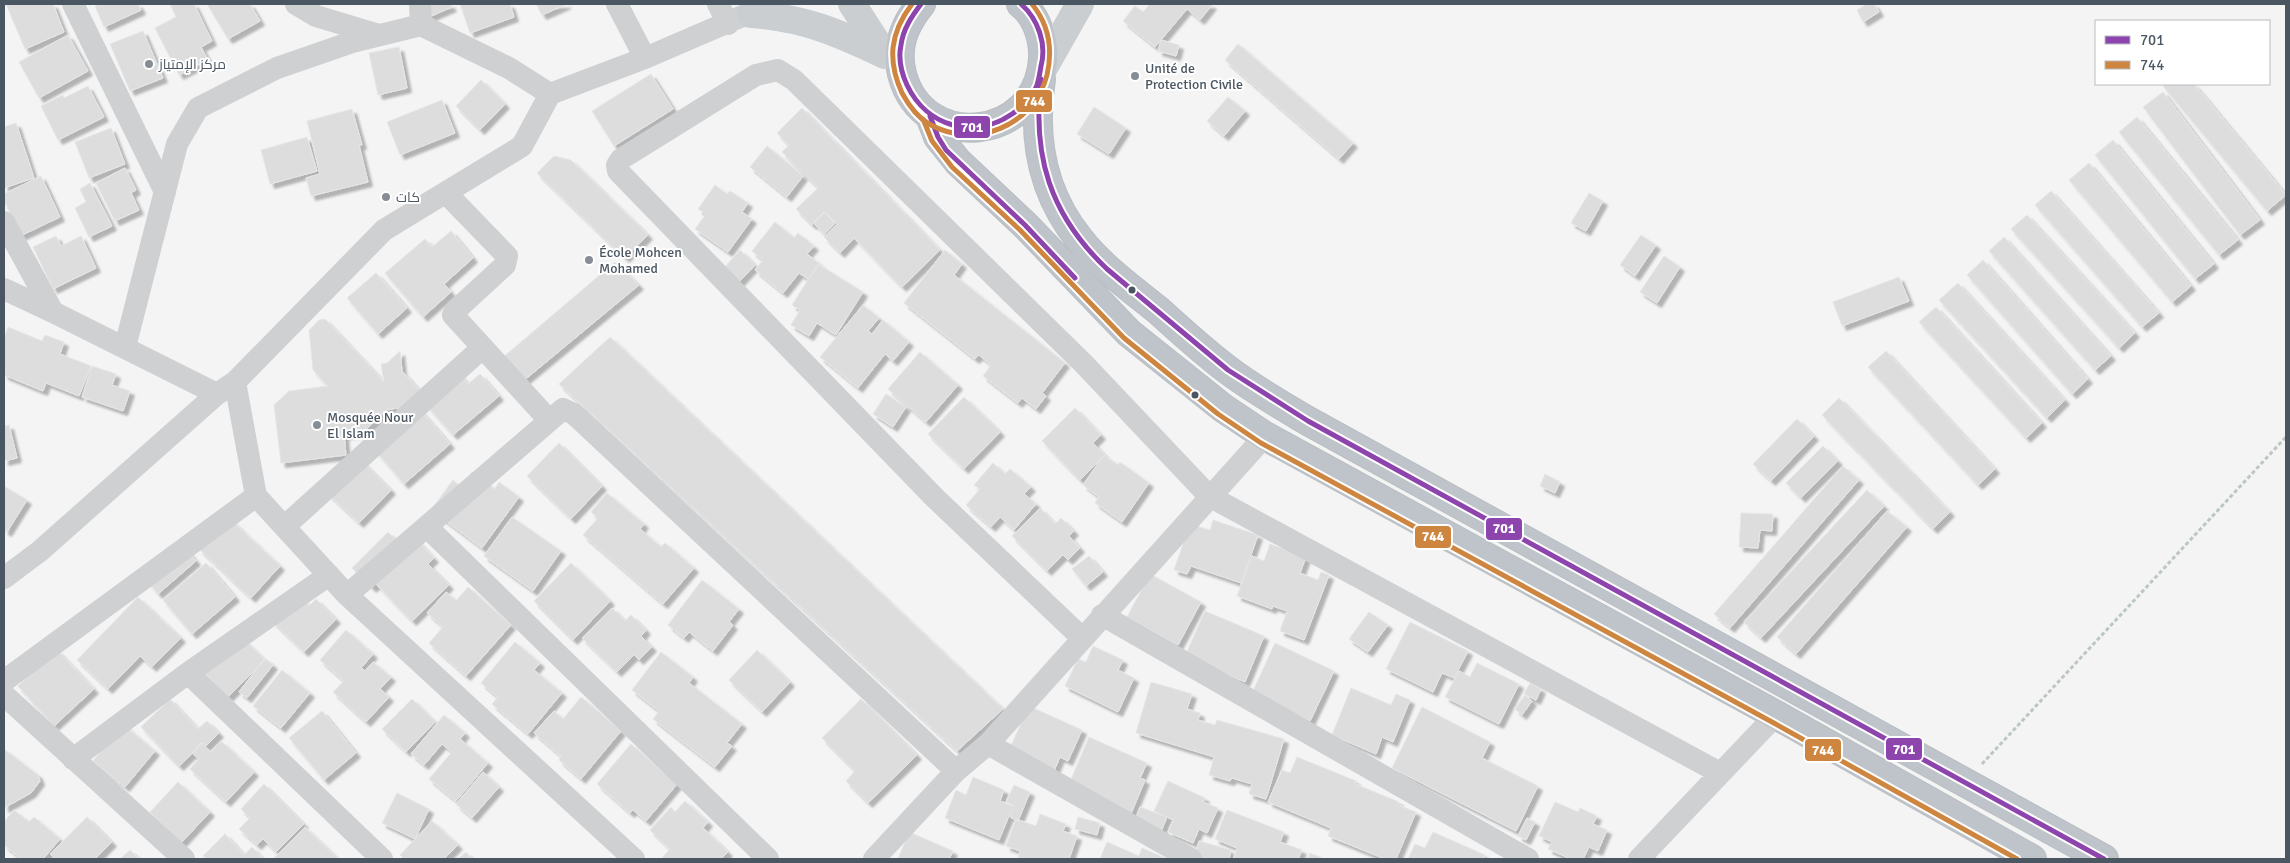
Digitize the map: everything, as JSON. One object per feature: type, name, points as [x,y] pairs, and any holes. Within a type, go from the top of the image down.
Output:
[{"type":"highway","points":[[921,4],[908,20],[900,41],[899,63],[905,84],[911,96],[930,116],[947,124],[966,128],[985,127],[1003,121],[1019,111],[1031,96],[1041,75]]},
{"type":"highway","points":[[1021,4],[1037,25],[1043,48],[1037,106],[1037,133],[1041,160],[1049,186],[1063,216],[1080,241],[1100,261],[1228,371],[1308,421],[2104,859]]},
{"type":"highway","points":[[930,116],[938,136],[958,162],[1025,225],[1129,333],[1223,408],[1265,436],[1776,715],[2032,859]]},
{"type":"main road","points":[[852,4],[905,84]]},
{"type":"main road","points":[[1041,75],[1076,8]]},
{"type":"main road","points":[[750,14],[806,22],[833,30],[885,55]]},
{"type":"street","points":[[73,4],[165,192]]},
{"type":"street","points":[[296,4],[316,16],[382,36]]},
{"type":"street","points":[[617,4],[645,58]]},
{"type":"street","points":[[718,4],[750,14]]},
{"type":"street","points":[[125,347],[177,144],[198,108],[277,68],[352,42],[382,36],[420,14],[550,94]]},
{"type":"street","points":[[4,578],[40,551],[226,388],[384,230],[522,146],[550,94],[645,58],[750,14]]},
{"type":"street","points":[[1082,638],[935,498],[618,172],[617,165],[621,158],[756,75],[778,70],[794,80],[1076,356],[1209,496],[1720,773]]},
{"type":"street","points":[[446,193],[507,256],[505,265],[453,313],[454,318],[549,420]]},
{"type":"street","points":[[4,222],[53,312]]},
{"type":"street","points":[[4,289],[125,347],[226,388]]},
{"type":"street","points":[[285,526],[482,349]]},
{"type":"street","points":[[226,388],[256,496],[347,595],[634,859]]},
{"type":"street","points":[[347,595],[563,409],[574,414],[956,771]]},
{"type":"street","points":[[874,859],[956,771],[988,744],[1209,496],[1265,436]]},
{"type":"street","points":[[4,682],[256,496]]},
{"type":"street","points":[[427,527],[768,859]]},
{"type":"street","points":[[73,759],[188,673],[329,576]]},
{"type":"street","points":[[1102,615],[1528,859]]},
{"type":"street","points":[[188,673],[382,859]]},
{"type":"street","points":[[4,695],[184,859]]},
{"type":"street","points":[[1639,859],[1776,715]]},
{"type":"street","points":[[988,744],[1192,859]]},
{"type":"path","points":[[1966,782],[2286,437]]},
{"type":"building","points":[[6,4],[53,4],[64,32],[25,49]]},
{"type":"building","points":[[99,4],[138,4],[141,10],[104,27],[95,6]]},
{"type":"building","points":[[170,4],[194,4],[212,41],[201,47],[208,60],[179,75],[155,28],[176,17]]},
{"type":"building","points":[[207,4],[250,4],[260,21],[228,39]]},
{"type":"building","points":[[424,4],[450,4],[452,7],[429,17]]},
{"type":"building","points":[[460,4],[510,4],[514,17],[470,33]]},
{"type":"building","points":[[536,4],[567,4],[542,15]]},
{"type":"building","points":[[1150,4],[1212,5],[1200,20],[1187,9],[1155,47],[1123,21],[1135,6],[1143,12]]},
{"type":"building","points":[[1867,4],[1874,4],[1879,12],[1863,22],[1857,10]]},
{"type":"building","points":[[143,31],[163,78],[130,91],[110,44]]},
{"type":"building","points":[[68,35],[88,71],[39,98],[19,62]]},
{"type":"building","points":[[1161,40],[1179,45],[1176,56],[1158,51]]},
{"type":"building","points":[[1238,44],[1353,143],[1339,159],[1225,60]]},
{"type":"building","points":[[399,47],[407,88],[378,95],[369,53]]},
{"type":"building","points":[[651,74],[673,109],[614,146],[592,111]]},
{"type":"building","points":[[481,80],[505,104],[480,130],[456,106]]},
{"type":"building","points":[[2195,85],[2286,195],[2267,211],[2163,86]]},
{"type":"building","points":[[88,86],[104,117],[58,140],[41,106],[63,95],[64,98]]},
{"type":"building","points":[[2163,92],[2260,220],[2240,235],[2143,107]]},
{"type":"building","points":[[1228,97],[1245,111],[1224,136],[1207,121]]},
{"type":"building","points":[[442,100],[455,133],[400,155],[387,122]]},
{"type":"building","points":[[1094,107],[1126,128],[1109,154],[1077,134]]},
{"type":"building","points":[[802,108],[940,250],[902,287],[854,238],[840,253],[824,237],[837,224],[825,212],[812,225],[796,209],[818,188],[782,152],[789,145],[777,133]]},
{"type":"building","points":[[352,109],[362,145],[359,145],[368,182],[311,196],[306,178],[320,174],[307,121]]},
{"type":"building","points":[[2137,117],[2238,240],[2219,255],[2119,132]]},
{"type":"building","points":[[16,123],[34,178],[4,188],[4,127]]},
{"type":"building","points":[[111,128],[125,164],[89,178],[75,142]]},
{"type":"building","points":[[307,137],[317,171],[270,184],[261,150]]},
{"type":"building","points":[[2113,140],[2214,264],[2195,279],[2095,155]]},
{"type":"building","points":[[767,146],[803,176],[787,197],[750,167]]},
{"type":"building","points":[[554,156],[571,160],[648,235],[625,258],[537,173]]},
{"type":"building","points":[[2089,163],[2191,286],[2172,302],[2069,180]]},
{"type":"building","points":[[125,168],[136,190],[131,193],[139,210],[115,221],[96,183]]},
{"type":"building","points":[[41,176],[60,217],[20,236],[4,200],[4,194]]},
{"type":"building","points":[[90,183],[112,226],[89,237],[75,208],[86,202],[80,189]]},
{"type":"building","points":[[715,185],[727,194],[730,191],[748,203],[742,212],[752,219],[728,252],[695,229],[706,214],[698,209]]},
{"type":"building","points":[[2051,191],[2159,313],[2142,327],[2035,205]]},
{"type":"building","points":[[1589,193],[1603,201],[1586,231],[1571,223]]},
{"type":"building","points":[[824,212],[835,223],[825,234],[813,223]]},
{"type":"building","points":[[2027,215],[2135,333],[2119,348],[2011,229]]},
{"type":"building","points":[[775,222],[794,238],[798,233],[814,246],[807,254],[820,264],[808,279],[799,273],[783,293],[755,270],[763,260],[752,251]]},
{"type":"building","points":[[451,231],[473,258],[444,284],[451,292],[423,317],[385,273],[425,239],[432,247]]},
{"type":"building","points":[[1641,235],[1656,245],[1635,276],[1620,265]]},
{"type":"building","points":[[56,236],[61,246],[81,236],[96,268],[53,289],[33,247]]},
{"type":"building","points":[[2004,237],[2111,356],[2095,370],[1989,251]]},
{"type":"building","points":[[740,250],[755,265],[738,283],[723,269]]},
{"type":"building","points":[[945,250],[962,264],[954,275],[1065,363],[1042,393],[1046,396],[1036,409],[1022,398],[1018,403],[983,376],[991,365],[979,355],[975,359],[904,303]]},
{"type":"building","points":[[1664,256],[1680,267],[1657,303],[1640,292]]},
{"type":"building","points":[[1983,260],[2088,379],[2072,394],[1967,275]]},
{"type":"building","points":[[615,262],[639,285],[522,382],[501,359]]},
{"type":"building","points":[[818,264],[863,292],[836,335],[817,323],[809,336],[791,325],[800,310],[792,305]]},
{"type":"building","points":[[376,273],[407,308],[378,334],[347,298]]},
{"type":"building","points":[[1899,277],[1909,301],[1842,326],[1833,302]]},
{"type":"building","points":[[1958,283],[2065,400],[2047,418],[1939,300]]},
{"type":"building","points":[[863,305],[879,318],[868,331],[872,334],[883,320],[909,342],[893,361],[885,354],[858,388],[820,357]]},
{"type":"building","points":[[1936,307],[2042,423],[2026,438],[1919,322]]},
{"type":"building","points":[[325,319],[384,382],[381,364],[387,363],[400,351],[402,371],[420,391],[399,411],[397,408],[387,410],[362,433],[344,435],[346,455],[281,463],[274,405],[289,391],[328,386],[313,370],[309,330],[319,320]]},
{"type":"building","points":[[8,327],[42,341],[45,335],[64,342],[60,354],[91,366],[79,396],[46,383],[43,391],[4,375],[4,339]]},
{"type":"building","points":[[610,337],[1003,709],[957,751],[559,384]]},
{"type":"building","points":[[1886,351],[1995,469],[1978,485],[1868,367]]},
{"type":"building","points":[[920,352],[958,385],[926,422],[888,389]]},
{"type":"building","points":[[92,366],[116,374],[112,385],[130,391],[123,411],[82,397]]},
{"type":"building","points":[[455,369],[468,384],[480,374],[499,396],[453,435],[421,399]]},
{"type":"building","points":[[886,394],[906,407],[893,427],[873,414]]},
{"type":"building","points":[[964,397],[1000,432],[964,469],[928,434]]},
{"type":"building","points":[[1839,398],[1950,512],[1933,529],[1822,415]]},
{"type":"building","points":[[413,402],[450,444],[404,484],[368,442]]},
{"type":"building","points":[[1075,408],[1101,435],[1093,443],[1105,455],[1080,480],[1042,441]]},
{"type":"building","points":[[1797,419],[1814,436],[1771,481],[1753,464]]},
{"type":"building","points":[[9,425],[17,458],[4,461],[4,426]]},
{"type":"building","points":[[559,443],[602,486],[571,519],[527,476]]},
{"type":"building","points":[[1823,446],[1838,461],[1801,498],[1786,483]]},
{"type":"building","points":[[1104,455],[1118,465],[1120,462],[1149,483],[1122,522],[1095,503],[1099,497],[1083,485]]},
{"type":"building","points":[[357,456],[391,490],[359,523],[324,490]]},
{"type":"building","points":[[993,463],[1005,474],[1010,469],[1031,487],[1024,494],[1036,504],[1014,530],[1000,517],[991,527],[966,505],[980,489],[974,485]]},
{"type":"building","points":[[1843,466],[1859,480],[1730,628],[1714,614]]},
{"type":"building","points":[[472,472],[495,489],[499,482],[519,497],[482,548],[431,510],[453,480],[461,487]]},
{"type":"building","points":[[1545,474],[1560,482],[1555,493],[1540,486]]},
{"type":"building","points":[[4,486],[27,500],[7,532],[4,530]]},
{"type":"building","points":[[1867,490],[1884,506],[1761,638],[1744,622]]},
{"type":"building","points":[[607,493],[644,524],[640,529],[661,547],[665,543],[694,568],[663,604],[583,535],[598,518],[591,512]]},
{"type":"building","points":[[1040,508],[1055,524],[1061,518],[1074,531],[1069,536],[1080,548],[1068,560],[1063,555],[1047,571],[1012,536]]},
{"type":"building","points":[[1887,511],[1907,527],[1796,654],[1777,637]]},
{"type":"building","points":[[1741,513],[1773,514],[1772,531],[1760,530],[1758,548],[1739,547]]},
{"type":"building","points":[[512,517],[561,551],[533,591],[484,556]]},
{"type":"building","points":[[229,518],[280,566],[251,598],[199,549]]},
{"type":"building","points":[[1213,520],[1258,535],[1241,583],[1191,566],[1187,574],[1174,570],[1190,524],[1210,530]]},
{"type":"building","points":[[388,532],[400,545],[411,534],[434,558],[428,564],[449,585],[412,621],[376,584],[372,588],[352,568]]},
{"type":"building","points":[[1270,544],[1306,557],[1300,573],[1318,580],[1321,572],[1329,575],[1304,640],[1280,631],[1287,611],[1273,606],[1272,609],[1237,596],[1252,556],[1264,561]]},
{"type":"building","points":[[183,545],[196,561],[158,594],[145,578]]},
{"type":"building","points":[[1089,556],[1103,572],[1086,586],[1072,569]]},
{"type":"building","points":[[206,563],[235,597],[192,634],[163,600]]},
{"type":"building","points":[[571,563],[610,601],[573,640],[534,601]]},
{"type":"building","points":[[1150,574],[1201,602],[1178,645],[1127,617]]},
{"type":"building","points":[[702,580],[739,609],[729,622],[733,625],[713,651],[689,632],[684,638],[668,625]]},
{"type":"building","points":[[468,587],[511,625],[466,676],[429,643],[443,627],[427,613],[446,592],[456,601]]},
{"type":"building","points":[[299,595],[309,606],[316,599],[336,619],[304,652],[272,621]]},
{"type":"building","points":[[138,597],[181,638],[152,667],[140,656],[108,689],[77,660]]},
{"type":"building","points":[[612,608],[625,621],[631,615],[646,630],[641,636],[652,647],[639,660],[634,655],[617,672],[582,638]]},
{"type":"building","points":[[1205,611],[1264,636],[1245,682],[1185,656]]},
{"type":"building","points":[[1369,612],[1388,625],[1368,652],[1349,639]]},
{"type":"building","points":[[1410,622],[1468,651],[1454,678],[1442,673],[1433,692],[1386,669]]},
{"type":"building","points":[[346,630],[373,654],[361,668],[365,671],[373,662],[391,677],[380,689],[389,697],[366,722],[333,692],[344,681],[320,660]]},
{"type":"building","points":[[239,635],[265,660],[228,697],[198,666]]},
{"type":"building","points":[[515,642],[540,663],[534,670],[562,693],[528,734],[492,704],[498,697],[481,683]]},
{"type":"building","points":[[1275,643],[1334,671],[1310,721],[1252,693]]},
{"type":"building","points":[[1093,646],[1123,660],[1118,670],[1134,678],[1118,712],[1065,686],[1078,659],[1086,662]]},
{"type":"building","points":[[57,650],[94,689],[54,726],[18,686]]},
{"type":"building","points":[[757,650],[790,682],[762,712],[729,680]]},
{"type":"building","points":[[661,652],[693,677],[689,683],[742,724],[727,743],[732,746],[715,767],[653,719],[659,711],[632,690]]},
{"type":"building","points":[[265,658],[273,665],[247,698],[239,692]]},
{"type":"building","points":[[1477,663],[1519,684],[1499,724],[1445,697],[1459,671],[1470,677]]},
{"type":"building","points":[[282,670],[310,693],[281,728],[253,706]]},
{"type":"building","points":[[1151,682],[1192,694],[1187,709],[1200,713],[1198,720],[1215,725],[1217,720],[1284,739],[1266,799],[1249,794],[1252,784],[1232,778],[1230,781],[1209,775],[1214,757],[1136,733]]},
{"type":"building","points":[[1530,683],[1541,689],[1536,700],[1524,694]]},
{"type":"building","points":[[1351,688],[1391,705],[1396,694],[1410,700],[1393,742],[1382,737],[1376,754],[1332,735]]},
{"type":"building","points":[[1525,695],[1532,701],[1522,715],[1515,709]]},
{"type":"building","points":[[581,697],[621,731],[581,779],[559,760],[561,756],[534,733],[554,711],[563,719]]},
{"type":"building","points":[[170,699],[198,729],[207,721],[219,733],[206,746],[203,743],[179,766],[141,727]]},
{"type":"building","points":[[412,699],[435,722],[406,752],[382,729]]},
{"type":"building","points":[[861,699],[917,755],[868,803],[846,781],[855,771],[822,738]]},
{"type":"building","points":[[1029,706],[1082,730],[1068,761],[1060,757],[1054,771],[1009,750]]},
{"type":"building","points":[[1422,707],[1490,742],[1482,758],[1538,786],[1516,831],[1392,768]]},
{"type":"building","points":[[322,711],[356,753],[324,780],[289,738]]},
{"type":"building","points":[[444,715],[465,733],[460,739],[488,763],[456,801],[429,779],[452,752],[442,744],[424,765],[411,754]]},
{"type":"building","points":[[123,724],[155,751],[125,787],[93,761]]},
{"type":"building","points":[[1089,737],[1147,763],[1140,778],[1145,780],[1130,816],[1067,789]]},
{"type":"building","points":[[221,741],[254,772],[226,802],[190,769],[199,759],[192,753],[201,743],[211,752]]},
{"type":"building","points":[[631,744],[663,772],[679,782],[646,821],[633,810],[630,813],[597,784]]},
{"type":"building","points":[[4,749],[38,775],[40,781],[31,793],[4,808]]},
{"type":"building","points":[[1297,757],[1356,781],[1355,784],[1399,802],[1398,805],[1416,812],[1396,859],[1385,859],[1328,836],[1331,828],[1268,802],[1282,770],[1290,773]]},
{"type":"building","points":[[483,772],[499,787],[472,818],[456,804]]},
{"type":"building","points":[[973,777],[1004,790],[1000,801],[1013,806],[999,840],[945,818],[956,790],[966,795]]},
{"type":"building","points":[[1168,781],[1205,798],[1203,802],[1218,808],[1207,833],[1199,829],[1193,843],[1168,832],[1173,820],[1154,811]]},
{"type":"building","points":[[178,782],[210,812],[181,843],[150,812]]},
{"type":"building","points":[[264,784],[304,824],[276,852],[263,839],[257,845],[239,829],[250,818],[241,809]]},
{"type":"building","points":[[1014,785],[1030,792],[1018,821],[1010,817],[1015,806],[1006,802]]},
{"type":"building","points":[[397,793],[429,809],[415,839],[382,823]]},
{"type":"building","points":[[685,801],[708,822],[703,828],[728,852],[721,859],[661,859],[670,849],[650,830],[671,807],[675,812]]},
{"type":"building","points":[[1555,802],[1578,812],[1580,808],[1597,816],[1593,824],[1607,830],[1598,851],[1589,847],[1583,859],[1571,859],[1548,849],[1552,842],[1539,836]]},
{"type":"building","points":[[1140,807],[1167,817],[1160,834],[1134,823]]},
{"type":"building","points":[[14,810],[29,822],[34,817],[60,839],[43,859],[21,859],[4,845],[4,822]]},
{"type":"building","points":[[1227,810],[1284,832],[1280,842],[1302,850],[1298,859],[1233,859],[1237,848],[1215,839]]},
{"type":"building","points":[[1040,814],[1066,824],[1063,831],[1077,836],[1069,859],[1022,859],[1018,857],[1020,851],[1006,846],[1016,819],[1036,826]]},
{"type":"building","points":[[87,817],[112,842],[95,859],[55,859],[50,854]]},
{"type":"building","points":[[1078,817],[1100,823],[1097,835],[1075,829]]},
{"type":"building","points":[[1527,818],[1535,822],[1526,840],[1518,836]]},
{"type":"building","points":[[432,821],[458,845],[444,859],[404,859],[400,855]]},
{"type":"building","points":[[305,827],[338,859],[273,859]]},
{"type":"building","points":[[909,832],[953,851],[949,859],[898,859]]},
{"type":"building","points":[[1433,832],[1485,855],[1483,859],[1408,859],[1415,844],[1425,848]]},
{"type":"building","points":[[225,834],[244,855],[252,847],[263,859],[207,859],[203,856]]},
{"type":"building","points":[[1199,841],[1231,850],[1229,859],[1194,859]]},
{"type":"building","points":[[1107,842],[1139,856],[1142,848],[1165,858],[1100,859]]},
{"type":"building","points":[[130,850],[139,859],[120,859]]},
{"type":"building","points":[[466,852],[472,859],[458,859]]},
{"type":"building","points":[[1310,853],[1325,859],[1308,859]]},
{"type":"transit line","name":"744","points":[[912,4],[895,36],[893,58],[897,81],[907,102],[921,118],[929,124],[947,131],[965,134],[983,133],[1000,128],[1016,120],[1030,108],[1040,93],[1047,75],[1050,56],[1046,29],[1032,4]]},
{"type":"transit line","name":"701","points":[[921,4],[908,23],[902,39],[900,60],[905,80],[916,99],[926,111],[953,125],[967,127],[997,122],[1012,114],[1027,101],[1037,85],[1043,58],[1042,41],[1036,24],[1021,4]]},
{"type":"transit line","name":"701","points":[[1041,79],[1039,107],[1043,159],[1049,183],[1071,227],[1087,248],[1107,269],[1228,370],[1308,421],[2104,859]]},
{"type":"transit line","name":"701","points":[[930,116],[938,137],[946,150],[1025,225],[1075,278]]},
{"type":"transit line","name":"744","points":[[923,119],[932,141],[952,167],[1020,230],[1124,338],[1218,414],[1261,443],[1772,722],[2017,859]]},
{"type":"place","name":"مركز الإمتياز","points":[[149,64]]},
{"type":"place","name":"Unité de Protection Civile","points":[[1135,76]]},
{"type":"place","name":"كات","points":[[386,197]]},
{"type":"place","name":"École Mohcen Mohamed","points":[[589,260]]},
{"type":"place","name":"Mosquée Nour El Islam","points":[[317,425]]}]
